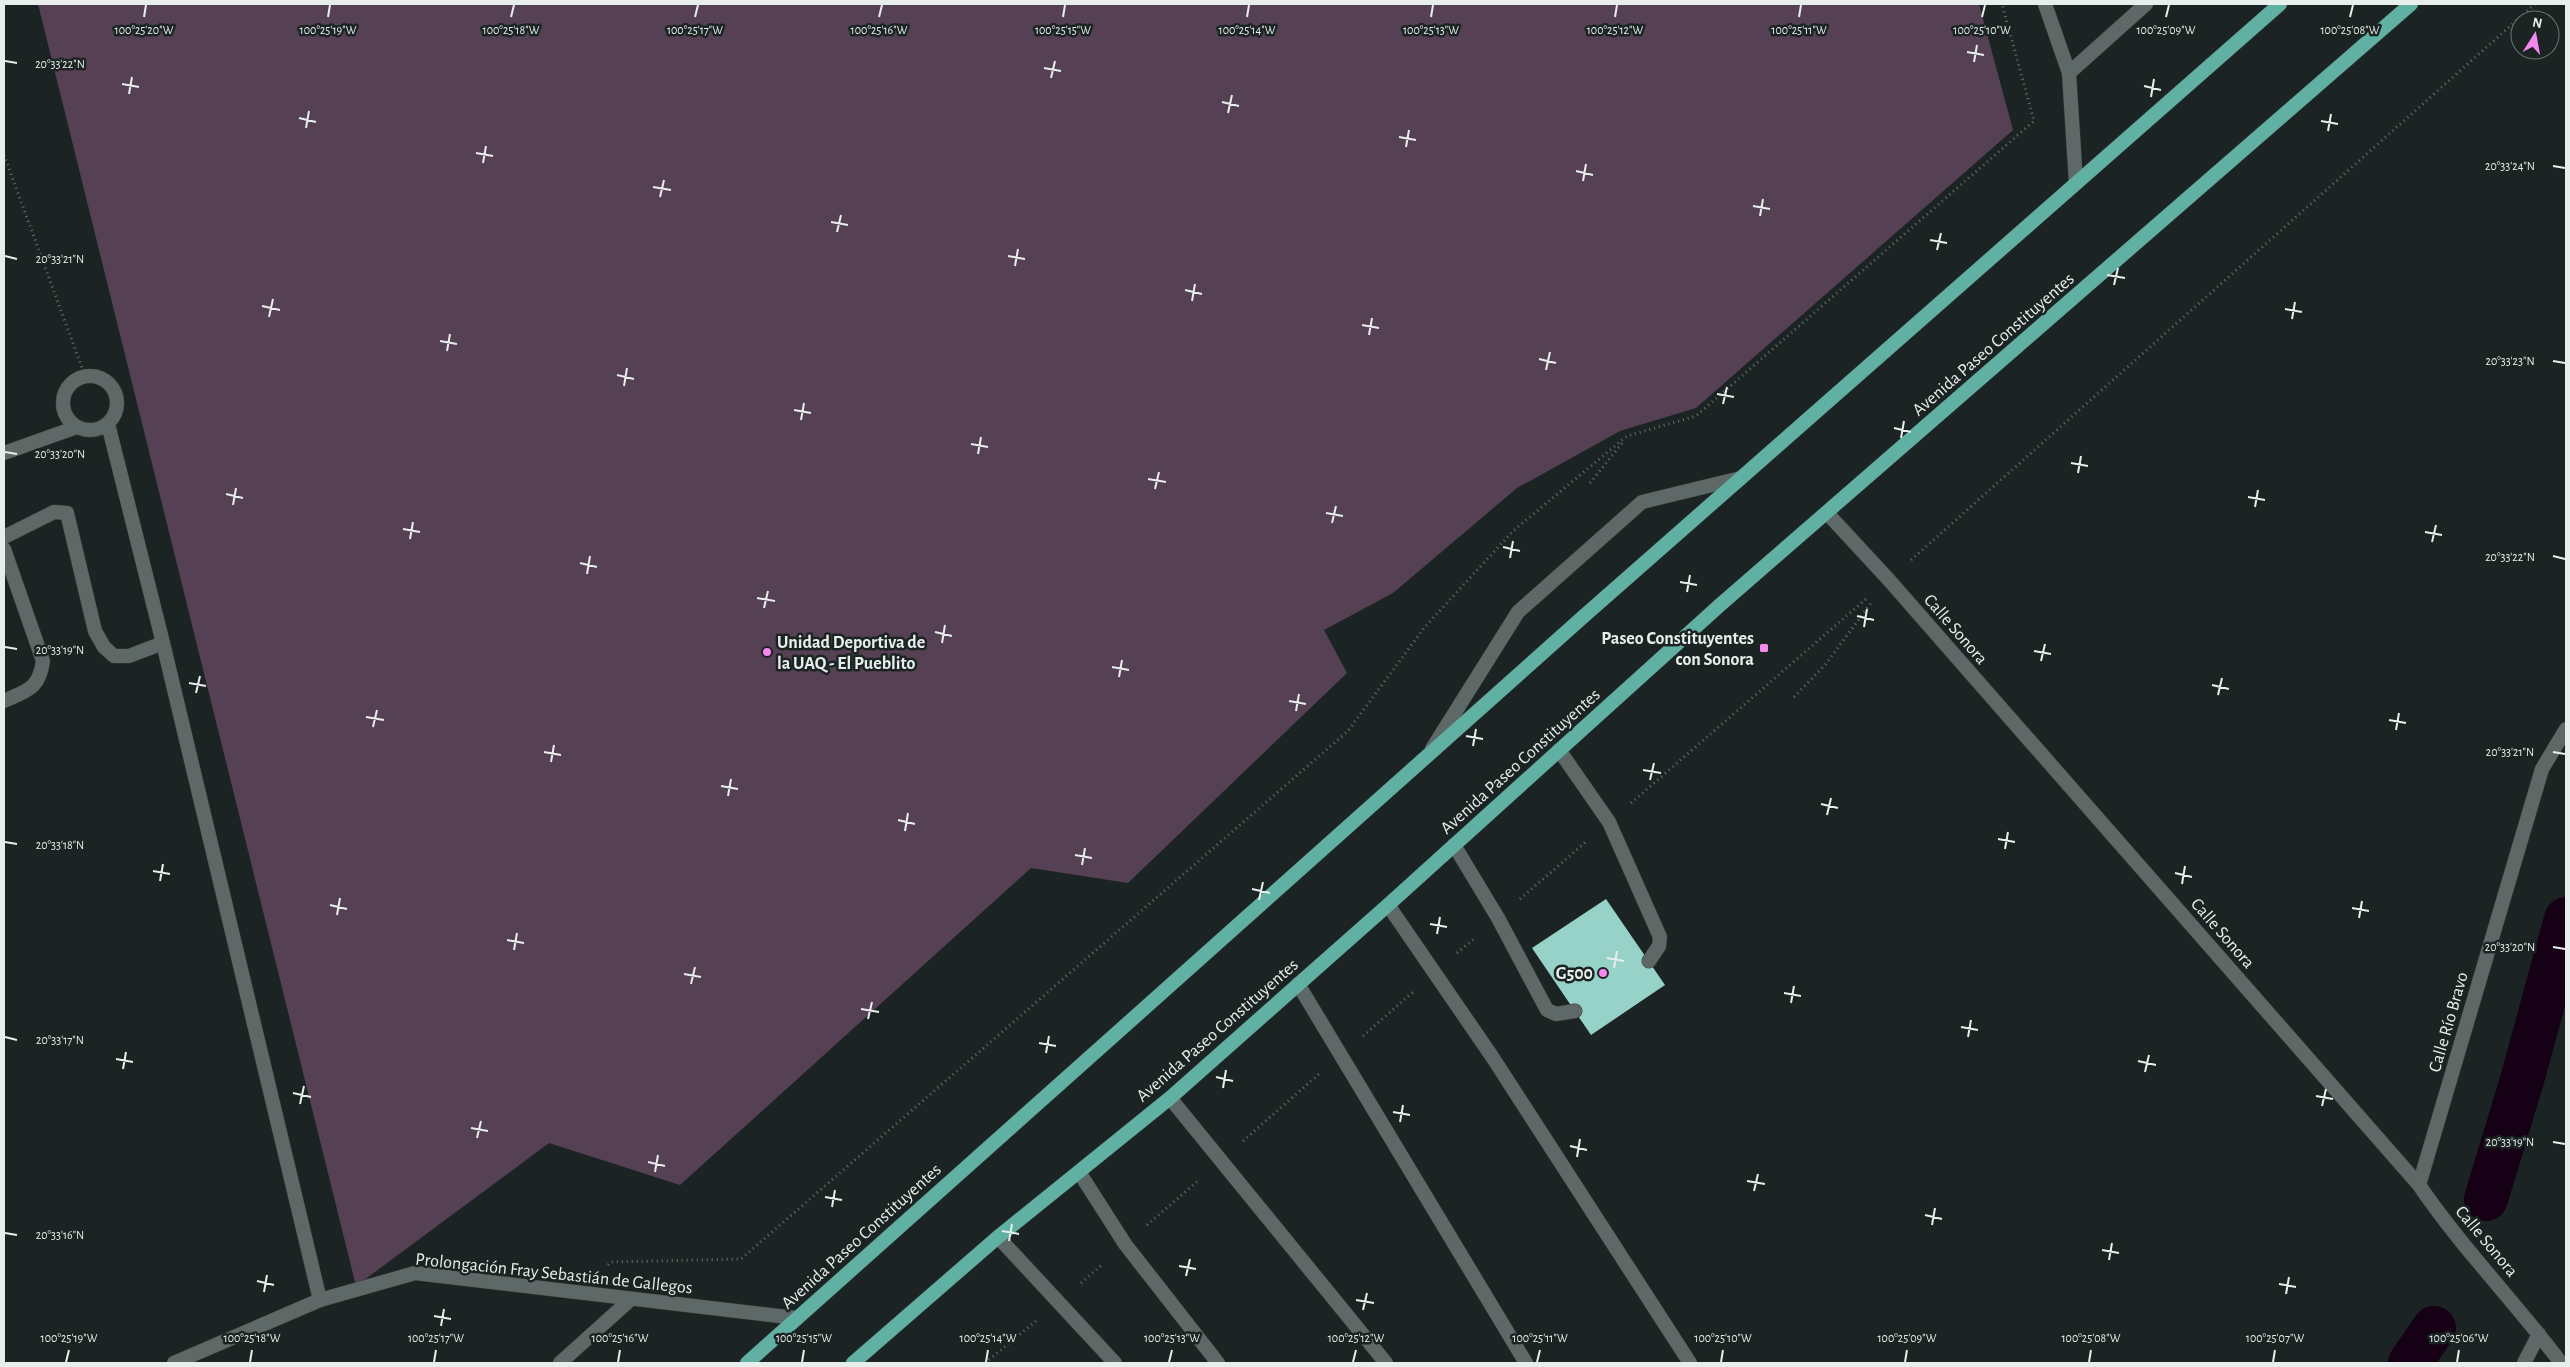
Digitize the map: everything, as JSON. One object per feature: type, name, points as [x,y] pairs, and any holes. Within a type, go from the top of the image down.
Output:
[{"type":"highway","name":"Avenida Paseo Constituyentes","points":[[747,1363],[1428,755],[2280,4]]},
{"type":"highway","name":"Avenida Paseo Constituyentes","points":[[853,1363],[998,1237],[1170,1098],[1388,905],[1720,605],[2411,4]]},
{"type":"street","points":[[2046,4],[2069,73],[2076,183]]},
{"type":"street","points":[[2069,73],[2146,4]]},
{"type":"street","points":[[4,453],[77,427],[93,430],[108,424],[117,409],[115,391],[103,379],[85,376],[70,384],[63,399],[65,415],[77,427]]},
{"type":"street","points":[[108,424],[163,643],[320,1300]]},
{"type":"street","points":[[1428,755],[1518,612],[1634,509],[1642,502],[1741,478]]},
{"type":"street","points":[[4,537],[54,512],[67,513],[95,631],[104,647],[114,656],[130,656],[163,643]]},
{"type":"street","name":"Calle Sonora","points":[[1828,513],[1889,580],[2419,1186],[2561,1363]]},
{"type":"street","points":[[4,549],[43,661],[40,678],[27,690],[4,701]]},
{"type":"street","name":"Calle Río Bravo","points":[[2419,1186],[2542,769],[2566,729]]},
{"type":"street","points":[[1559,750],[1609,822],[1660,937],[1658,946],[1649,961]]},
{"type":"street","points":[[1454,845],[1498,918],[1547,1010],[1556,1014],[1574,1011]]},
{"type":"street","points":[[1388,905],[1433,974],[1492,1058],[1690,1363]]},
{"type":"street","points":[[1298,984],[1526,1363]]},
{"type":"street","points":[[1170,1098],[1222,1159],[1386,1363]]},
{"type":"street","points":[[1079,1172],[1125,1244],[1218,1363]]},
{"type":"street","points":[[998,1237],[1115,1363]]},
{"type":"street","name":"Prolongación Fray Sebastián de Gallegos","points":[[174,1363],[320,1300],[415,1273],[796,1318]]},
{"type":"street","points":[[560,1363],[631,1299]]},
{"type":"street","points":[[2524,1363],[2539,1334]]},
{"type":"path","points":[[578,1293],[612,1262],[741,1259],[1348,730],[1424,628],[1513,531],[1627,436],[1696,416],[2034,121],[2002,4]]},
{"type":"path","points":[[985,1363],[1059,1302],[1433,974],[1889,580],[2535,4]]},
{"type":"path","points":[[4,155],[85,376]]},
{"type":"path","points":[[1590,482],[1627,436]]},
{"type":"path","points":[[1794,697],[1825,665],[1889,580]]},
{"type":"shaded area","name":"Unidad Deportiva de la UAQ - El Pueblito","points":[[38,4],[1979,4],[2013,130],[1696,408],[1620,431],[1517,488],[1393,593],[1324,630],[1347,673],[1128,883],[1031,868],[680,1185],[549,1143],[356,1286]]},
{"type":"building","name":"G500","points":[[1606,899],[1665,985],[1591,1035],[1532,948]]},
{"type":"waterway","points":[[2486,1199],[2522,1080],[2566,919]]},
{"type":"waterway","points":[[2410,1363],[2434,1328]]},
{"type":"place","name":"Paseo Constituyentes con Sonora","points":[[1764,648]]},
{"type":"place","name":"Unidad Deportiva de la UAQ - El Pueblito","points":[[767,652]]},
{"type":"place","name":"G500","points":[[1603,973]]}]
